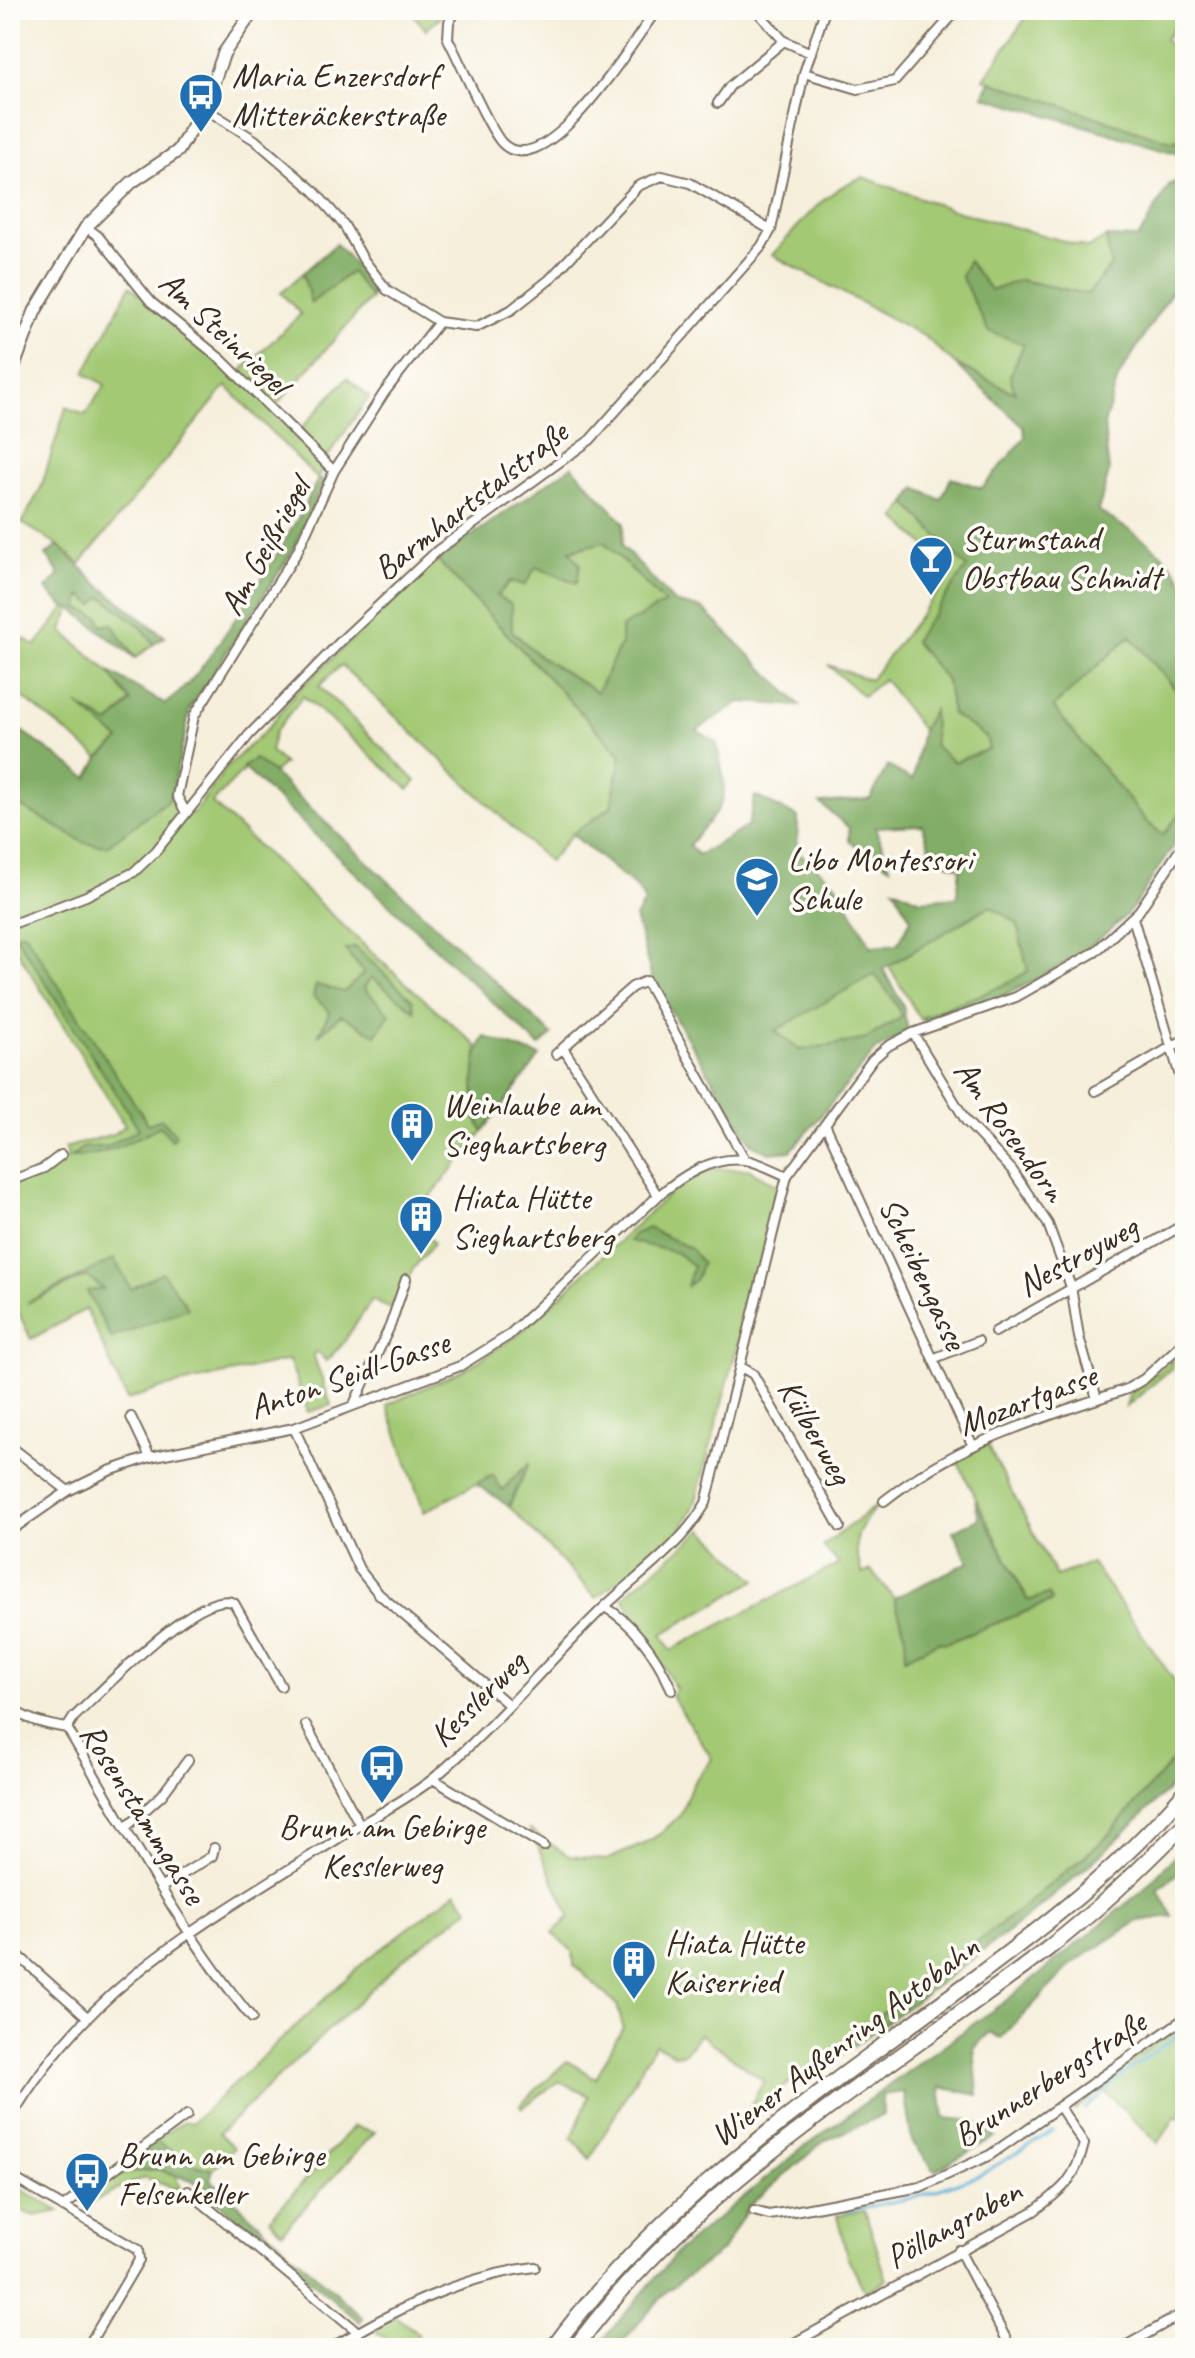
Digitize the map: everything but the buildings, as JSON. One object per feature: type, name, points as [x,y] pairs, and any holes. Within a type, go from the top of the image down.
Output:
[{"type":"highway","name":"Wiener Außenring Autobahn","points":[[553,2348],[636,2251],[704,2184],[785,2119],[1036,1932],[1109,1870],[1185,1792]]},
{"type":"highway","name":"Wiener Außenring Autobahn","points":[[575,2348],[647,2264],[716,2199],[796,2134],[1048,1948],[1122,1886],[1185,1824]]},
{"type":"main road","points":[[10,373],[35,311],[86,227],[132,182],[178,151],[204,108],[224,53],[254,10]]},
{"type":"street","points":[[457,10],[449,22],[448,39],[501,142],[521,151],[538,147],[577,119],[657,10]]},
{"type":"street","points":[[756,10],[784,41],[811,53]]},
{"type":"street","name":"Barmhartstalstraße","points":[[10,925],[86,896],[134,872],[156,851],[249,735],[343,639],[438,550],[590,440],[683,338],[761,247],[771,230],[804,73],[825,10]]},
{"type":"street","points":[[804,73],[858,89],[895,81],[957,10]]},
{"type":"street","points":[[718,103],[730,86],[784,41]]},
{"type":"street","points":[[204,108],[255,140],[314,191],[344,225],[363,259],[387,290],[439,322],[476,327],[511,310],[549,280],[638,186],[662,176],[690,183],[771,230]]},
{"type":"street","name":"Am Steinriegel","points":[[86,227],[98,236],[151,302],[222,360],[334,471]]},
{"type":"street","name":"Am Geißriegel","points":[[185,811],[177,796],[194,716],[297,552],[334,471],[384,393],[439,322]]},
{"type":"street","points":[[787,1176],[872,1060],[913,1033],[1016,997],[1095,952],[1133,918],[1185,843]]},
{"type":"street","points":[[1133,918],[1185,1093]]},
{"type":"street","points":[[658,1196],[560,1051],[632,987],[646,981],[745,1160]]},
{"type":"street","name":"Am Rosendorn","points":[[913,1033],[957,1108],[1012,1170],[1048,1224],[1071,1287],[1079,1337],[1097,1399]]},
{"type":"street","points":[[1095,1091],[1185,1039]]},
{"type":"street","name":"Scheibengasse","points":[[826,1126],[972,1444]]},
{"type":"street","points":[[10,1181],[44,1168],[61,1155]]},
{"type":"street","name":"Anton Seidl-Gasse","points":[[10,1531],[68,1491],[150,1457],[294,1428],[355,1402],[421,1384],[460,1366],[508,1336],[658,1196],[682,1177],[704,1166],[745,1160],[787,1176]]},
{"type":"street","name":"Kesslerweg","points":[[10,2119],[27,2090],[86,2016],[126,1978],[190,1933],[433,1779],[605,1607],[688,1533],[706,1503],[787,1176]]},
{"type":"street","name":"Nestroyweg","points":[[995,1332],[1185,1224]]},
{"type":"street","points":[[355,1402],[390,1326],[406,1279]]},
{"type":"street","points":[[935,1358],[978,1341]]},
{"type":"street","name":"Mozartgasse","points":[[884,1501],[918,1475],[972,1444],[1144,1379],[1185,1341]]},
{"type":"street","name":"Külberweg","points":[[741,1367],[753,1374],[840,1527]]},
{"type":"street","points":[[131,1417],[150,1457]]},
{"type":"street","points":[[294,1428],[359,1569],[372,1586],[509,1705]]},
{"type":"street","points":[[10,1446],[68,1491]]},
{"type":"street","points":[[67,1728],[74,1717],[174,1625],[215,1602],[227,1599],[234,1603],[281,1686]]},
{"type":"street","points":[[605,1607],[624,1619],[662,1667],[672,1690]]},
{"type":"street","name":"Rosenstammgasse","points":[[10,1705],[13,1710],[45,1724],[67,1728],[217,1976],[252,2018]]},
{"type":"street","points":[[306,1725],[360,1825]]},
{"type":"street","points":[[126,1827],[162,1795],[188,1760]]},
{"type":"street","points":[[433,1779],[544,1846]]},
{"type":"street","points":[[162,1887],[212,1856],[214,1848]]},
{"type":"street","points":[[10,1948],[86,2016]]},
{"type":"street","name":"Brunnerbergstraße","points":[[754,2211],[769,2215],[920,2187],[990,2155],[1185,2018]]},
{"type":"street","name":"Pöllangraben","points":[[785,2348],[1034,2211],[1062,2190],[1078,2169],[1084,2144],[1060,2107]]},
{"type":"street","points":[[63,2207],[187,2115]]},
{"type":"street","points":[[10,2176],[138,2250],[139,2260],[87,2348]]},
{"type":"street","points":[[188,2191],[358,2332]]},
{"type":"street","points":[[959,2250],[1011,2348]]},
{"type":"street","points":[[331,2348],[358,2332],[480,2276],[535,2267]]},
{"type":"street","points":[[1122,2348],[1185,2312]]},
{"type":"green space","points":[[410,10],[448,10],[426,30]]},
{"type":"green space","points":[[1031,10],[1172,10],[1180,18],[1165,40],[1185,62],[1185,141],[1170,142],[984,79]]},
{"type":"green space","points":[[990,81],[1170,142],[1185,141],[1185,156],[983,96]]},
{"type":"green space","points":[[863,177],[953,210],[1088,248],[1106,237],[1111,266],[1088,294],[1020,280],[991,291],[968,262],[1024,344],[1010,376],[1016,394],[955,364],[924,336],[772,255],[824,200]]},
{"type":"green space","points":[[1185,178],[1185,270],[1118,378],[1104,425],[1109,472],[1098,511],[1157,550],[1183,582],[1187,621],[1185,700],[1130,636],[1053,707],[1146,821],[1163,835],[1185,807],[1181,833],[1128,913],[1085,950],[1010,993],[931,1024],[920,1019],[1002,986],[1028,971],[1017,923],[990,906],[883,969],[903,1006],[908,1032],[876,1050],[791,1151],[769,1153],[752,1144],[653,982],[635,917],[645,902],[638,889],[572,834],[611,807],[621,755],[437,560],[572,466],[624,523],[622,546],[674,602],[703,609],[801,706],[740,702],[697,730],[716,742],[724,790],[718,809],[689,845],[698,855],[748,826],[755,796],[798,817],[797,851],[837,885],[871,946],[898,944],[911,919],[894,888],[921,900],[957,897],[960,868],[933,857],[922,825],[875,827],[890,867],[849,841],[849,828],[820,803],[870,799],[888,766],[913,780],[922,730],[933,710],[935,746],[954,762],[989,749],[986,737],[952,714],[947,681],[914,641],[967,567],[906,503],[916,488],[941,500],[951,478],[982,488],[1025,438],[1024,427],[955,364],[1015,393],[1010,376],[1024,344],[988,331],[961,276],[968,261],[991,291],[1020,280],[1088,294],[1111,266],[1106,237],[1138,238],[1170,184]],"holes":[[[604,542],[665,603],[621,627],[621,644],[597,692],[539,656],[512,631],[511,604],[497,596],[510,581],[525,585],[536,567],[577,583],[580,564],[569,550]],[[874,974],[892,997],[902,1017],[863,1040],[800,1050],[775,1031]]]},
{"type":"green space","points":[[336,244],[372,284],[371,298],[351,272],[311,303],[303,273]]},
{"type":"green space","points":[[351,271],[371,298],[273,409],[298,432],[347,378],[369,397],[329,455],[318,479],[226,386],[80,564],[58,545],[22,523],[41,488],[66,407],[85,415],[105,385],[85,373],[130,286],[235,377],[301,314],[281,293],[303,273],[311,303]]},
{"type":"green space","points":[[318,479],[324,481],[292,552],[190,709],[171,798],[107,846],[85,843],[10,800],[10,723],[88,778],[99,758],[120,740],[77,704],[109,724],[131,702],[108,671],[165,704],[185,687],[267,571]]},
{"type":"green space","points":[[906,503],[967,567],[914,641],[947,681],[952,714],[986,737],[989,749],[954,762],[934,746],[932,712],[922,730],[884,679],[863,696],[828,665],[870,680],[953,572],[896,518]]},
{"type":"green space","points":[[604,542],[665,603],[621,644],[597,692],[539,656],[511,630],[511,605],[496,596],[519,576],[546,561]]},
{"type":"green space","points":[[58,545],[99,585],[165,637],[154,644],[142,628],[102,596],[94,605],[82,595],[78,608],[99,617],[102,626],[112,624],[135,658],[71,608],[65,608],[46,589],[60,575],[46,555]]},
{"type":"green space","points":[[437,560],[621,755],[611,807],[572,834],[549,862],[341,665],[319,686],[416,781],[409,789],[303,696],[275,732],[270,751],[284,764],[273,773],[254,759],[212,803],[477,1046],[475,1118],[483,1131],[423,1206],[421,1229],[434,1243],[413,1269],[391,1309],[372,1300],[343,1343],[326,1361],[318,1352],[313,1354],[331,1405],[308,1412],[289,1360],[162,1388],[127,1400],[86,1309],[31,1339],[16,1307],[10,1309],[10,1183],[68,1158],[65,1148],[113,1134],[125,1126],[10,939],[10,800],[85,843],[106,846],[171,798],[193,814],[228,766],[267,729],[296,692]]},
{"type":"green space","points":[[82,595],[101,595],[142,628],[154,644],[135,658],[112,624],[102,626],[77,608]]},
{"type":"green space","points":[[65,608],[71,608],[62,631],[108,671],[131,701],[109,724],[83,709],[120,740],[99,758],[10,687],[10,629],[35,646]]},
{"type":"green space","points":[[1130,636],[1185,700],[1185,807],[1163,835],[1146,821],[1052,707]]},
{"type":"green space","points":[[255,759],[552,1035],[539,1046],[243,767]]},
{"type":"green space","points":[[990,906],[1017,923],[1028,971],[1002,986],[920,1019],[889,966]]},
{"type":"green space","points":[[24,932],[148,1124],[162,1119],[176,1135],[172,1140],[160,1126],[106,1151],[71,1157],[82,1148],[108,1146],[139,1129],[15,935]]},
{"type":"green space","points":[[355,947],[412,999],[415,1011],[371,977],[364,988],[390,1014],[376,1035],[341,1015],[318,1036],[330,1011],[313,997],[316,985],[344,992],[364,973],[345,950]]},
{"type":"green space","points":[[875,974],[902,1017],[863,1040],[800,1050],[774,1030]]},
{"type":"green space","points":[[485,1037],[540,1056],[483,1131],[476,1111],[474,1084],[477,1056]]},
{"type":"green space","points":[[712,1169],[748,1169],[780,1187],[695,1504],[679,1534],[596,1598],[509,1506],[528,1464],[502,1491],[492,1475],[424,1512],[387,1405],[467,1368],[518,1335],[683,1181]]},
{"type":"green space","points":[[648,1228],[690,1248],[702,1263],[696,1279],[687,1286],[693,1266],[677,1253],[629,1241],[634,1234]]},
{"type":"green space","points":[[114,1259],[131,1289],[162,1272],[188,1308],[111,1338],[87,1291],[103,1289],[87,1276],[27,1303]]},
{"type":"green space","points":[[1173,1359],[1172,1368],[1126,1407],[1129,1395]]},
{"type":"green space","points":[[987,1444],[1056,1576],[1092,1563],[1185,1696],[1185,1746],[1104,1840],[1022,1908],[744,2117],[764,2081],[700,2034],[685,2053],[676,2055],[655,2044],[590,2159],[572,2138],[589,2096],[559,2081],[522,2108],[520,2105],[567,2061],[596,2078],[623,2027],[617,2005],[574,1965],[573,1952],[553,1933],[570,1916],[530,1830],[569,1856],[606,1860],[644,1844],[664,1831],[680,1815],[692,1784],[712,1759],[671,1695],[676,1689],[623,1597],[703,1529],[756,1580],[662,1634],[671,1650],[839,1564],[823,1546],[878,1504],[860,1530],[857,1544],[859,1562],[862,1574],[871,1570],[894,1598],[906,1636],[946,1643],[1051,1602],[1028,1601],[956,1459]]},
{"type":"green space","points":[[530,1462],[509,1506],[476,1484],[493,1475],[502,1490]]},
{"type":"green space","points":[[975,1500],[1028,1601],[1048,1594],[1052,1601],[946,1643],[940,1641],[905,1658],[906,1636],[894,1598],[969,1562],[953,1531],[979,1519]]},
{"type":"green space","points":[[1185,1746],[1185,1771],[1098,1857],[955,1972],[806,2080],[791,2082],[1022,1908],[1104,1840]]},
{"type":"green space","points":[[1185,1845],[1185,1866],[1158,1890],[1172,1916],[1138,1921],[1072,1964],[1001,2038],[990,2032],[974,2048],[978,2095],[940,2087],[944,2118],[975,2121],[995,2137],[935,2171],[912,2141],[904,2092],[882,2095],[883,2115],[824,2141],[749,2206],[723,2250],[667,2291],[617,2348],[596,2348],[679,2250],[804,2147],[1008,1999],[1142,1891]]},
{"type":"green space","points":[[456,1892],[469,1909],[403,1959],[219,2133],[234,2148],[213,2170],[187,2163],[155,2140],[184,2121],[192,2123],[364,1962]]},
{"type":"green space","points":[[1185,2022],[1185,2048],[1180,2053],[1185,2059],[1185,2123],[1176,2116],[1158,2143],[1102,2089],[1074,2111],[1101,2083]]},
{"type":"green space","points":[[354,2126],[375,2132],[282,2232],[270,2219]]},
{"type":"green space","points":[[155,2140],[187,2163],[213,2170],[210,2179],[363,2318],[360,2322],[192,2181],[157,2169],[121,2174],[87,2191]]},
{"type":"green space","points":[[157,2169],[175,2175],[181,2191],[144,2177],[93,2202],[87,2191],[121,2174]]},
{"type":"green space","points":[[10,2183],[59,2211],[35,2216],[10,2207]]},
{"type":"green space","points":[[865,2211],[887,2280],[865,2292],[847,2256],[837,2215]]},
{"type":"green space","points":[[395,2316],[419,2334],[413,2342],[422,2348],[400,2348],[377,2332],[377,2327]]},
{"type":"waterway","points":[[1085,2109],[1125,2073],[1185,2030]]},
{"type":"waterway","points":[[846,2211],[917,2197],[980,2175],[1053,2131]]},
{"type":"place","name":"Maria Enzersdorf Mitteräckerstraße","points":[[201,134]]},
{"type":"place","name":"Sturmstand Obstbau Schmidt","points":[[931,597]]},
{"type":"place","name":"Libo Montessori Schule","points":[[757,918]]},
{"type":"place","name":"Weinlaube am Sieghartsberg","points":[[412,1163]]},
{"type":"place","name":"Hiata Hütte Sieghartsberg","points":[[421,1256]]},
{"type":"place","name":"Brunn am Gebirge Kesslerweg","points":[[382,1805]]},
{"type":"place","name":"Hiata Hütte Kaiserried","points":[[634,2001]]},
{"type":"place","name":"Brunn am Gebirge Felsenkeller","points":[[87,2213]]}]
